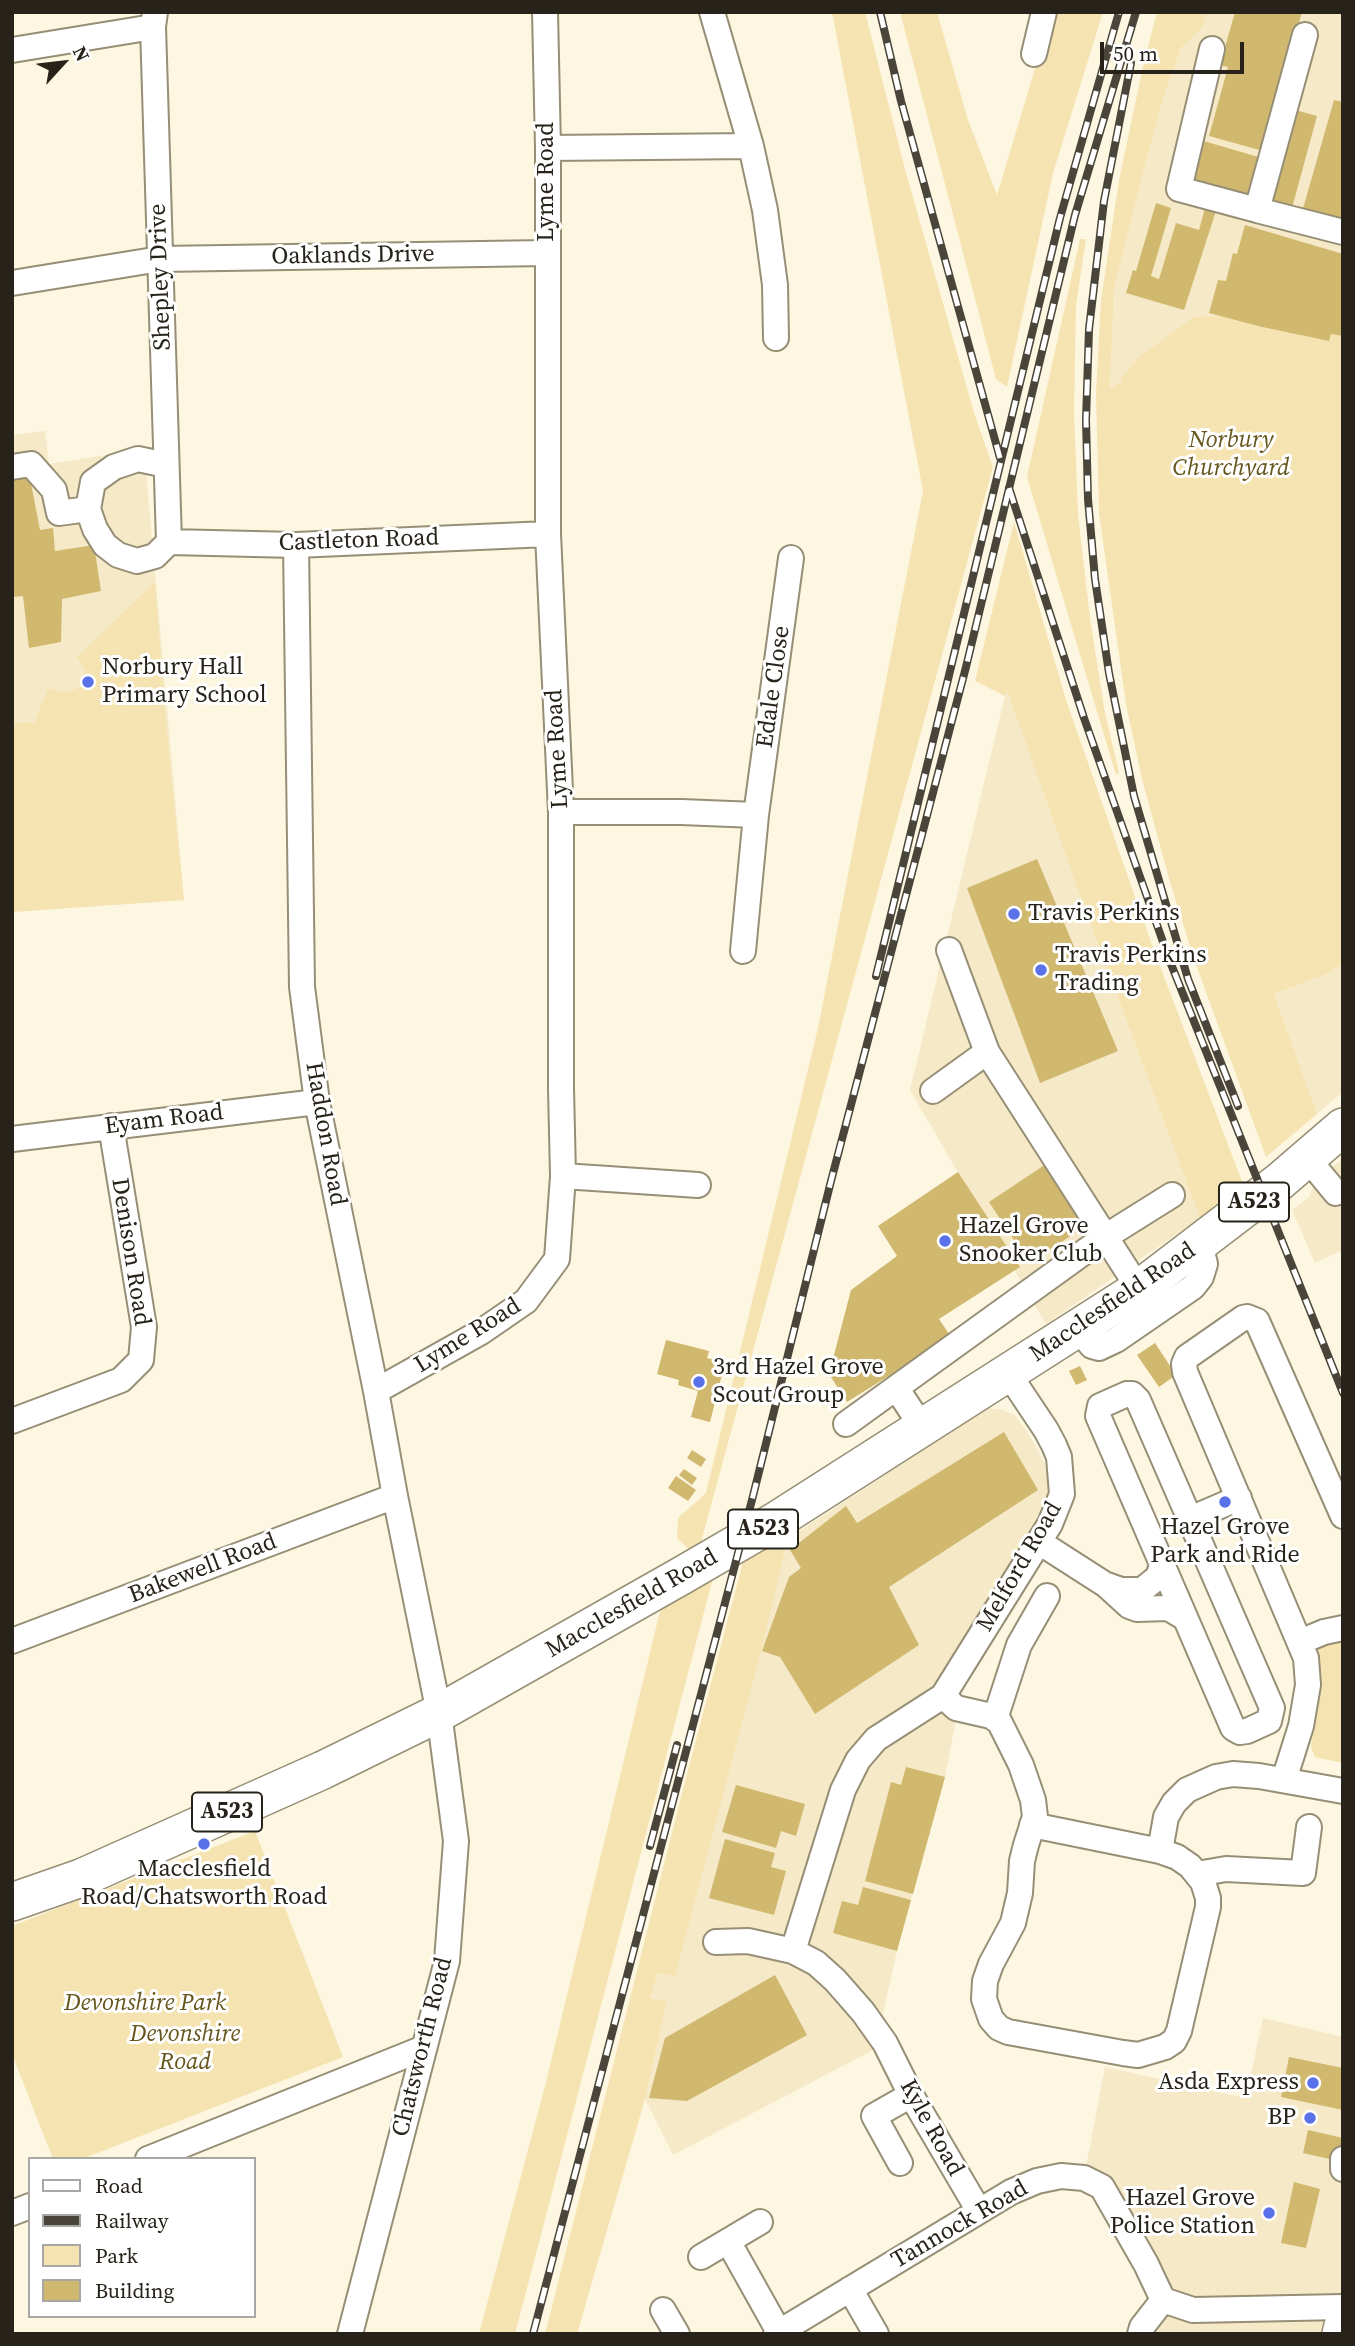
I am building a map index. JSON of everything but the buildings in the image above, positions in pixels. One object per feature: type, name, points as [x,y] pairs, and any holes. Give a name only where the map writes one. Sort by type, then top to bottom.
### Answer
[{"type":"highway","name":"Macclesfield Road","points":[[12,1902],[94,1872],[323,1770],[439,1713],[763,1528],[1139,1289],[1308,1159],[1343,1127]]},
{"type":"highway","points":[[1341,2334],[1343,2326]]},
{"type":"street","name":"Lyme Road","points":[[376,1391],[481,1332],[526,1301],[556,1259],[563,1176],[561,812],[548,534],[548,148],[545,12]]},
{"type":"street","points":[[712,12],[751,146],[765,210],[774,272],[776,338]]},
{"type":"street","points":[[1034,54],[1044,12]]},
{"type":"street","points":[[12,50],[154,20]]},
{"type":"street","name":"Shepley Drive","points":[[154,20],[169,542]]},
{"type":"street","points":[[1256,210],[1305,35]]},
{"type":"street","points":[[1212,50],[1179,189],[1343,232]]},
{"type":"street","points":[[548,148],[751,146]]},
{"type":"street","name":"Oaklands Drive","points":[[12,283],[160,259],[546,253]]},
{"type":"street","points":[[166,465],[138,459],[114,467],[93,482],[88,509],[95,529],[105,545],[118,555],[137,561],[155,556],[169,542]]},
{"type":"street","points":[[12,467],[31,464],[54,491],[59,513],[88,509]]},
{"type":"street","name":"Castleton Road","points":[[169,542],[296,545],[548,534]]},
{"type":"street","name":"Haddon Road","points":[[296,545],[302,987],[317,1102],[439,1713]]},
{"type":"street","name":"Edale Close","points":[[743,951],[756,815],[791,558]]},
{"type":"street","points":[[561,812],[756,815]]},
{"type":"street","points":[[949,950],[987,1052],[1139,1289]]},
{"type":"street","points":[[933,1091],[987,1052]]},
{"type":"street","name":"Eyam Road","points":[[12,1139],[317,1102]]},
{"type":"street","name":"Denison Road","points":[[12,1421],[121,1380],[141,1360],[144,1327],[111,1126]]},
{"type":"street","points":[[1308,1159],[1336,1193]]},
{"type":"street","points":[[563,1176],[698,1185]]},
{"type":"street","points":[[846,1424],[1105,1237],[1172,1195]]},
{"type":"street","points":[[1078,1329],[1092,1346],[1099,1348],[1116,1340],[1193,1287],[1201,1277],[1205,1265],[1200,1244]]},
{"type":"street","points":[[1283,1780],[1296,1746],[1309,1672],[1300,1642],[1184,1364],[1187,1357],[1247,1317],[1259,1325],[1343,1516]]},
{"type":"street","name":"Melford Road","points":[[793,1951],[843,1790],[858,1760],[876,1740],[934,1707],[1051,1524],[1062,1494],[1059,1457],[1046,1430],[1008,1373]]},
{"type":"street","points":[[897,1389],[922,1427]]},
{"type":"street","points":[[1127,1394],[1136,1397],[1272,1707],[1269,1721],[1243,1732],[1233,1728],[1162,1565],[1098,1416],[1100,1406],[1127,1394]]},
{"type":"street","name":"Bakewell Road","points":[[12,1641],[395,1496]]},
{"type":"street","points":[[1190,1519],[1239,1498]]},
{"type":"street","points":[[1039,1542],[1106,1585],[1129,1606],[1137,1609],[1168,1608],[1185,1618]]},
{"type":"street","points":[[1106,1585],[1121,1590],[1142,1590],[1158,1577],[1162,1565]]},
{"type":"street","points":[[995,1718],[1019,1645],[1047,1596]]},
{"type":"street","points":[[1300,1642],[1343,1628]]},
{"type":"street","points":[[934,1707],[956,1708],[995,1718],[1006,1733],[1030,1783],[1035,1816],[1032,1825],[1022,1861],[1020,1893],[1013,1923],[991,1964],[984,1990],[984,1999],[991,2019],[999,2028],[1008,2032],[1138,2055],[1153,2052],[1174,2041],[1179,2031],[1208,1907],[1206,1889],[1197,1874],[1177,1857],[1160,1851],[1032,1825]]},
{"type":"street","name":"Chatsworth Road","points":[[351,2334],[447,1961],[456,1841],[439,1713]]},
{"type":"street","points":[[1160,1851],[1166,1817],[1174,1803],[1199,1783],[1233,1774],[1343,1790]]},
{"type":"street","points":[[1197,1874],[1226,1868],[1303,1873],[1309,1827]]},
{"type":"street","points":[[716,1942],[748,1941],[793,1951]]},
{"type":"street","name":"Kyle Road","points":[[793,1951],[816,1963],[863,2012],[885,2043],[911,2095],[979,2211]]},
{"type":"street","points":[[153,2157],[424,2048]]},
{"type":"street","points":[[900,2163],[874,2116],[911,2095]]},
{"type":"street","points":[[1343,2159],[1343,2169]]},
{"type":"street","name":"Tannock Road","points":[[777,2333],[1011,2192],[1037,2181],[1061,2176],[1084,2178],[1102,2187],[1146,2264],[1163,2300]]},
{"type":"street","points":[[701,2257],[760,2222]]},
{"type":"street","points":[[728,2241],[777,2333]]},
{"type":"street","points":[[850,2289],[876,2334]]},
{"type":"street","points":[[1140,2334],[1142,2327],[1163,2300],[1193,2310],[1208,2322],[1343,2307]]},
{"type":"street","points":[[663,2310],[677,2334]]},
{"type":"shaded area","points":[[1207,12],[1343,12],[1343,336],[1329,341],[1224,316],[1110,389],[1114,288],[1143,173],[1163,99],[1181,48],[1202,28]]},
{"type":"shaded area","name":"Norbury Hall Primary School","points":[[45,431],[49,464],[144,449],[184,900],[12,912],[12,435]]},
{"type":"shaded area","points":[[1007,688],[1082,901],[1200,1218],[1046,1324],[910,1090]]},
{"type":"shaded area","points":[[1343,963],[1343,1092],[1317,1114],[1274,994],[1327,974]]},
{"type":"shaded area","points":[[1343,1158],[1343,1250],[1315,1263],[1292,1210],[1309,1197],[1315,1182]]},
{"type":"shaded area","points":[[988,1408],[1015,1415],[1044,1462],[1050,1491],[1050,1524],[944,1696],[956,1719],[945,1777],[897,1951],[875,2049],[673,2155],[645,2099],[667,2001],[650,1998],[658,1973],[675,1975],[785,1550],[781,1543]]},
{"type":"shaded area","points":[[1263,2018],[1343,2037],[1341,2334],[1142,2334],[1163,2299],[1084,2178],[1105,2067],[1246,2098]]},
{"type":"green space","points":[[832,12],[865,12],[905,169],[974,413],[993,467],[697,1557],[677,1538],[678,1518],[706,1493],[818,1028],[923,491]]},
{"type":"green space","points":[[900,12],[937,12],[968,120],[997,195],[1052,12],[1103,12],[1053,173],[1007,387],[996,379]]},
{"type":"green space","name":"Norbury Churchyard","points":[[1157,12],[1207,12],[1202,28],[1181,48],[1163,99],[1143,173],[1114,288],[1110,388],[1121,382],[1122,377],[1142,354],[1195,317],[1224,316],[1329,341],[1331,334],[1343,336],[1343,963],[1327,974],[1274,994],[1317,1114],[1266,1157],[1194,959],[1142,779],[1126,704],[1099,513],[1096,392],[1101,300],[1119,180]]},
{"type":"green space","points":[[1080,239],[1086,239],[1076,306],[1074,412],[1078,514],[1105,713],[1119,772],[1116,775],[1027,477]]},
{"type":"green space","points":[[1014,522],[1067,703],[1152,945],[1243,1184],[1200,1218],[1007,690],[1005,696],[975,681]]},
{"type":"green space","points":[[155,582],[184,900],[12,912],[12,723],[35,722],[48,688],[66,693],[81,687],[85,671],[77,657]]},
{"type":"green space","points":[[757,1509],[785,1550],[760,1655],[675,1976],[658,1973],[650,1998],[667,2001],[645,2099],[577,2334],[545,2334],[681,1797]]},
{"type":"green space","points":[[715,1570],[515,2334],[479,2334],[545,2086],[662,1603]]},
{"type":"green space","points":[[1343,1637],[1343,1763],[1315,1757],[1311,1747],[1322,1681],[1318,1680],[1316,1648]]},
{"type":"green space","name":"Devonshire Park","points":[[255,1831],[343,2057],[87,2157],[52,2157],[12,2054],[12,1926]]},
{"type":"railway","points":[[880,12],[901,101],[1000,458]]},
{"type":"railway","points":[[876,976],[1060,218],[1119,12]]},
{"type":"railway","points":[[533,2334],[752,1500],[831,1181],[966,667],[1075,215],[1136,12]]},
{"type":"railway","points":[[1131,63],[1104,201],[1089,329],[1086,420],[1088,499],[1095,579],[1109,673],[1134,796],[1188,979],[1238,1106]]},
{"type":"railway","points":[[1009,488],[1084,718],[1169,959],[1343,1393]]},
{"type":"railway","points":[[650,1846],[677,1745]]},
{"type":"place","name":"Norbury Hall Primary School","points":[[88,682]]},
{"type":"place","name":"Travis Perkins","points":[[1014,914]]},
{"type":"place","name":"Travis Perkins Trading","points":[[1041,970]]},
{"type":"place","name":"Hazel Grove Snooker Club","points":[[945,1241]]},
{"type":"place","name":"3rd Hazel Grove Scout Group","points":[[699,1382]]},
{"type":"place","name":"Hazel Grove Park and Ride","points":[[1225,1502]]},
{"type":"place","name":"Macclesfield Road/Chatsworth Road","points":[[204,1844]]},
{"type":"place","name":"Asda Express","points":[[1313,2083]]},
{"type":"place","name":"BP","points":[[1310,2118]]},
{"type":"place","name":"Hazel Grove Police Station","points":[[1269,2213]]},
{"type":"park label","name":"Devonshire Road","points":[[185,2049]]}]
